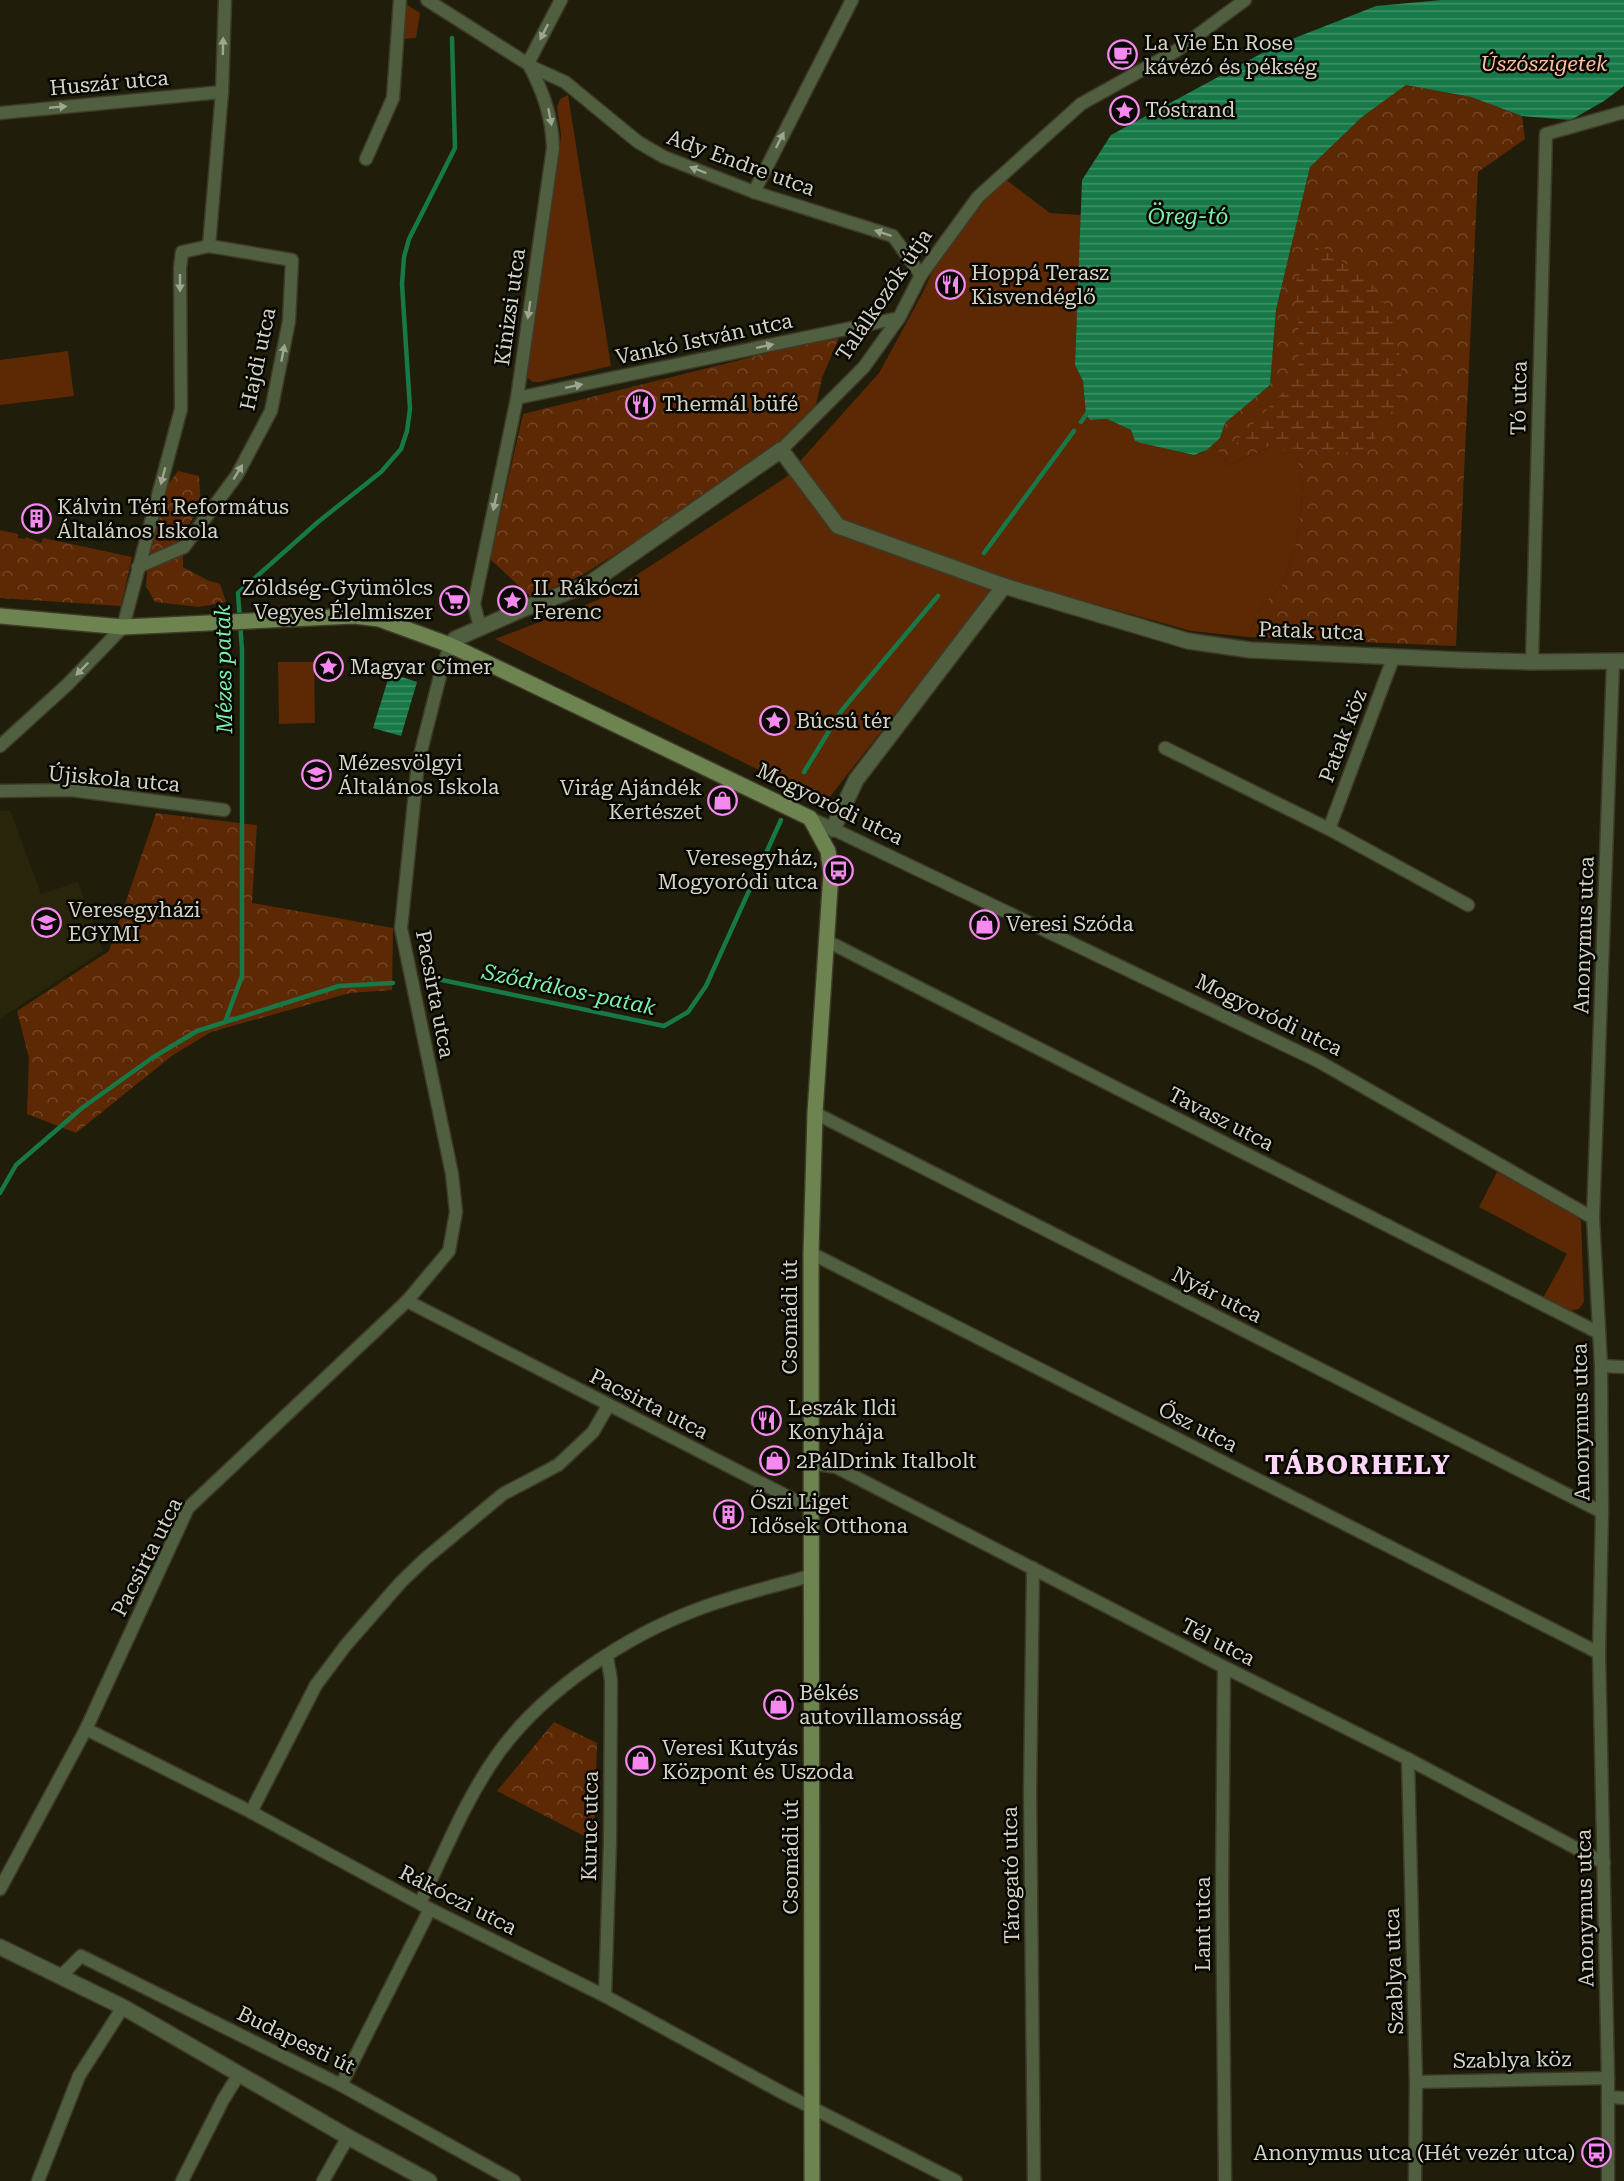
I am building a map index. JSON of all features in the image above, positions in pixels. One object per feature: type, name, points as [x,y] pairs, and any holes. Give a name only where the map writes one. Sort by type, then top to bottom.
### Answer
[{"type":"main road","name":"Mogyoródi utca","points":[[0,616],[123,627],[354,616],[378,619],[452,642],[810,818]]},
{"type":"main road","name":"Csomádi út","points":[[810,818],[828,851],[831,873],[815,1113],[811,1253],[812,2181]]},
{"type":"street","points":[[209,246],[222,92],[225,0]]},
{"type":"street","points":[[366,159],[393,98],[400,0]]},
{"type":"street","name":"Ady Endre utca","points":[[427,0],[536,69],[565,82],[638,142],[664,157],[754,192],[893,236],[921,275]]},
{"type":"street","points":[[528,63],[561,0]]},
{"type":"street","points":[[754,192],[852,0]]},
{"type":"street","name":"Találkozók útja","points":[[452,642],[480,627],[589,584],[781,450],[864,367],[898,318],[921,275],[978,197],[1082,104],[1176,51],[1245,0]]},
{"type":"street","name":"Kinizsi utca","points":[[480,627],[474,604],[517,398],[553,148],[550,117],[543,92],[528,63]]},
{"type":"street","name":"Huszár utca","points":[[0,113],[222,92]]},
{"type":"street","name":"Tó utca","points":[[1532,662],[1546,134],[1624,112]]},
{"type":"street","name":"Hajdi utca","points":[[123,627],[138,567],[181,409],[180,268],[182,252],[209,246],[292,261],[289,321],[271,411],[237,475],[184,547],[138,567]]},
{"type":"street","name":"Vankó István utca","points":[[517,398],[898,318]]},
{"type":"street","name":"Patak utca","points":[[781,450],[838,526],[1004,586],[1188,641],[1250,650],[1532,662],[1619,662]]},
{"type":"street","points":[[828,851],[833,829],[856,780],[1004,586]]},
{"type":"street","points":[[0,746],[68,684],[123,627]]},
{"type":"street","name":"Pacsirta utca","points":[[0,1889],[86,1729],[188,1508],[406,1301],[449,1251],[456,1212],[452,1174],[401,928],[418,763],[452,642]]},
{"type":"street","name":"Patak köz","points":[[1329,829],[1394,656]]},
{"type":"street","name":"Anonymus utca","points":[[1608,2181],[1599,1653],[1602,1512],[1601,1366],[1593,1218],[1619,662]]},
{"type":"street","points":[[1165,748],[1329,829],[1468,905]]},
{"type":"street","name":"Újiskola utca","points":[[0,791],[71,790],[224,810]]},
{"type":"street","name":"Mogyoródi utca","points":[[810,818],[1318,1061],[1593,1218]]},
{"type":"street","name":"Tavasz utca","points":[[825,940],[1599,1333]]},
{"type":"street","name":"Nyár utca","points":[[815,1113],[1602,1512]]},
{"type":"street","name":"Ősz utca","points":[[811,1253],[1599,1653]]},
{"type":"street","name":"Pacsirta utca","points":[[406,1301],[810,1508]]},
{"type":"street","points":[[1601,1366],[1624,1367]]},
{"type":"street","points":[[251,1812],[316,1685],[346,1645],[400,1582],[425,1558],[503,1494],[558,1466],[593,1432],[608,1406]]},
{"type":"street","name":"Tél utca","points":[[811,1463],[836,1467],[1408,1759],[1604,1863]]},
{"type":"street","name":"Tárogató utca","points":[[1033,1568],[1030,1793],[1034,2181]]},
{"type":"street","points":[[341,2085],[425,1906],[470,1801],[497,1754],[528,1718],[567,1684],[654,1627],[702,1607],[810,1576]]},
{"type":"street","name":"Kuruc utca","points":[[605,1996],[610,1842],[610,1680],[606,1657]]},
{"type":"street","name":"Lant utca","points":[[1224,1667],[1222,1902],[1225,2181]]},
{"type":"street","name":"Rákóczi utca","points":[[86,1729],[251,1812],[425,1906],[605,1996],[811,2107],[956,2181]]},
{"type":"street","name":"Szablya utca","points":[[1408,1759],[1416,2082],[1415,2181]]},
{"type":"street","points":[[0,1948],[123,2007],[429,2181]]},
{"type":"street","name":"Budapesti út","points":[[62,1976],[81,1956],[341,2085],[514,2181]]},
{"type":"street","points":[[38,2181],[79,2076],[123,2007]]},
{"type":"street","points":[[182,2181],[238,2074]]},
{"type":"street","name":"Szablya köz","points":[[1416,2082],[1608,2078]]},
{"type":"street","points":[[1608,2097],[1624,2098]]},
{"type":"street","points":[[323,2181],[348,2137]]},
{"type":"shaded area","name":"Veresegyházi EGYMI","points":[[10,810],[41,894],[78,882],[103,951],[0,1019],[0,811]]},
{"type":"green space","points":[[403,0],[420,13],[416,38],[402,39]]},
{"type":"green space","points":[[1406,85],[1471,97],[1522,116],[1525,139],[1478,172],[1456,646],[1249,637],[1260,608],[1284,583],[1297,540],[1303,488],[1297,457],[1275,445],[1229,465],[1213,444],[1220,438],[1225,423],[1270,385],[1276,310],[1310,167],[1362,117]]},
{"type":"green space","points":[[568,95],[611,366],[533,382],[526,377],[526,372],[559,156],[561,134],[557,107],[560,99]]},
{"type":"green space","points":[[1005,179],[1050,213],[1081,215],[1075,365],[1083,381],[1086,415],[1090,420],[1107,419],[1131,430],[1135,441],[1189,454],[1202,452],[1213,444],[1229,465],[1275,445],[1297,456],[1303,488],[1297,540],[1284,583],[1260,608],[1249,637],[1191,631],[1002,578],[825,803],[495,639],[598,600],[785,478],[879,373],[922,294],[939,257],[956,232]]},
{"type":"green space","points":[[1318,244],[1370,281],[1391,315],[1402,367],[1399,400],[1365,454],[1234,444],[1298,377],[1296,281]]},
{"type":"green space","points":[[840,335],[822,378],[816,405],[781,450],[584,574],[531,597],[490,559],[523,414]]},
{"type":"green space","points":[[68,351],[74,396],[0,405],[0,360]]},
{"type":"green space","points":[[178,471],[199,476],[201,505],[183,534],[183,567],[220,584],[226,602],[199,607],[155,602],[146,586],[149,541],[161,494]]},
{"type":"green space","points":[[0,530],[18,534],[18,538],[25,539],[26,537],[41,543],[43,538],[132,557],[121,606],[0,598]]},
{"type":"green space","points":[[278,662],[314,662],[315,723],[279,724]]},
{"type":"green space","points":[[156,813],[257,825],[252,903],[393,928],[392,990],[350,993],[211,1032],[173,1055],[76,1133],[27,1114],[29,1058],[17,1011],[109,951]]},
{"type":"green space","points":[[1497,1172],[1573,1214],[1581,1221],[1584,1302],[1579,1309],[1570,1311],[1543,1298],[1567,1254],[1479,1207]]},
{"type":"green space","points":[[554,1722],[597,1743],[594,1841],[497,1791]]},
{"type":"water","name":"Öreg-tó","points":[[1442,0],[1624,0],[1624,86],[1604,101],[1571,120],[1522,116],[1471,97],[1406,85],[1362,117],[1310,167],[1276,310],[1270,385],[1225,423],[1220,438],[1207,450],[1194,455],[1135,441],[1131,430],[1107,419],[1090,420],[1086,415],[1083,381],[1075,365],[1082,180],[1111,135],[1277,45],[1376,6]]},
{"type":"water","points":[[390,673],[417,682],[401,736],[373,728]]},
{"type":"waterway","name":"Mézes patak","points":[[225,1022],[242,976],[242,650],[238,593],[318,522],[381,472],[401,449],[407,431],[410,409],[402,284],[404,257],[409,239],[455,148],[452,38]]},
{"type":"waterway","name":"Sződrákos-patak","points":[[1081,422],[1088,412]]},
{"type":"waterway","name":"Sződrákos-patak","points":[[984,553],[1074,431]]},
{"type":"waterway","name":"Sződrákos-patak","points":[[804,772],[842,710],[938,596]]},
{"type":"waterway","name":"Sződrákos-patak","points":[[442,980],[664,1026],[688,1012],[706,986],[781,820]]},
{"type":"waterway","name":"Sződrákos-patak","points":[[0,1193],[16,1165],[82,1108],[152,1058],[197,1031],[339,986],[393,983]]},
{"type":"place","name":"La Vie En Rose kávézó és pékség","points":[[1123,55]]},
{"type":"place","name":"Tóstrand","points":[[1124,110]]},
{"type":"place","name":"Hoppá Terasz Kisvendéglő","points":[[950,285]]},
{"type":"place","name":"Thermál büfé","points":[[641,404]]},
{"type":"place","name":"Kálvin Téri Református Általános Iskola","points":[[36,519]]},
{"type":"place","name":"Zöldség-Gyümölcs Vegyes Élelmiszer","points":[[454,600]]},
{"type":"place","name":"II. Rákóczi Ferenc","points":[[512,600]]},
{"type":"place","name":"Magyar Címer","points":[[329,667]]},
{"type":"place","name":"Búcsú tér","points":[[775,721]]},
{"type":"place","name":"Mézesvölgyi Általános Iskola","points":[[317,775]]},
{"type":"place","name":"Virág Ajándék Kertészet","points":[[723,800]]},
{"type":"place","name":"Veresegyház, Mogyoródi utca","points":[[839,870]]},
{"type":"place","name":"Veresegyházi EGYMI","points":[[47,922]]},
{"type":"place","name":"Veresi Szóda","points":[[985,924]]},
{"type":"place","name":"Leszák Ildi Konyhája","points":[[767,1420]]},
{"type":"place","name":"2PálDrink Italbolt","points":[[775,1461]]},
{"type":"place","name":"Őszi Liget Idősek Otthona","points":[[729,1514]]},
{"type":"place","name":"Békés autovillamosság","points":[[778,1705]]},
{"type":"place","name":"Veresi Kutyás Központ és Uszoda","points":[[641,1760]]},
{"type":"place","name":"Anonymus utca (Hét vezér utca)","points":[[1596,2153]]},
{"type":"district","name":"TÁBORHELY","points":[[1358,1465]]},
{"type":"park label","name":"Úszószigetek","points":[[1544,64]]}]
